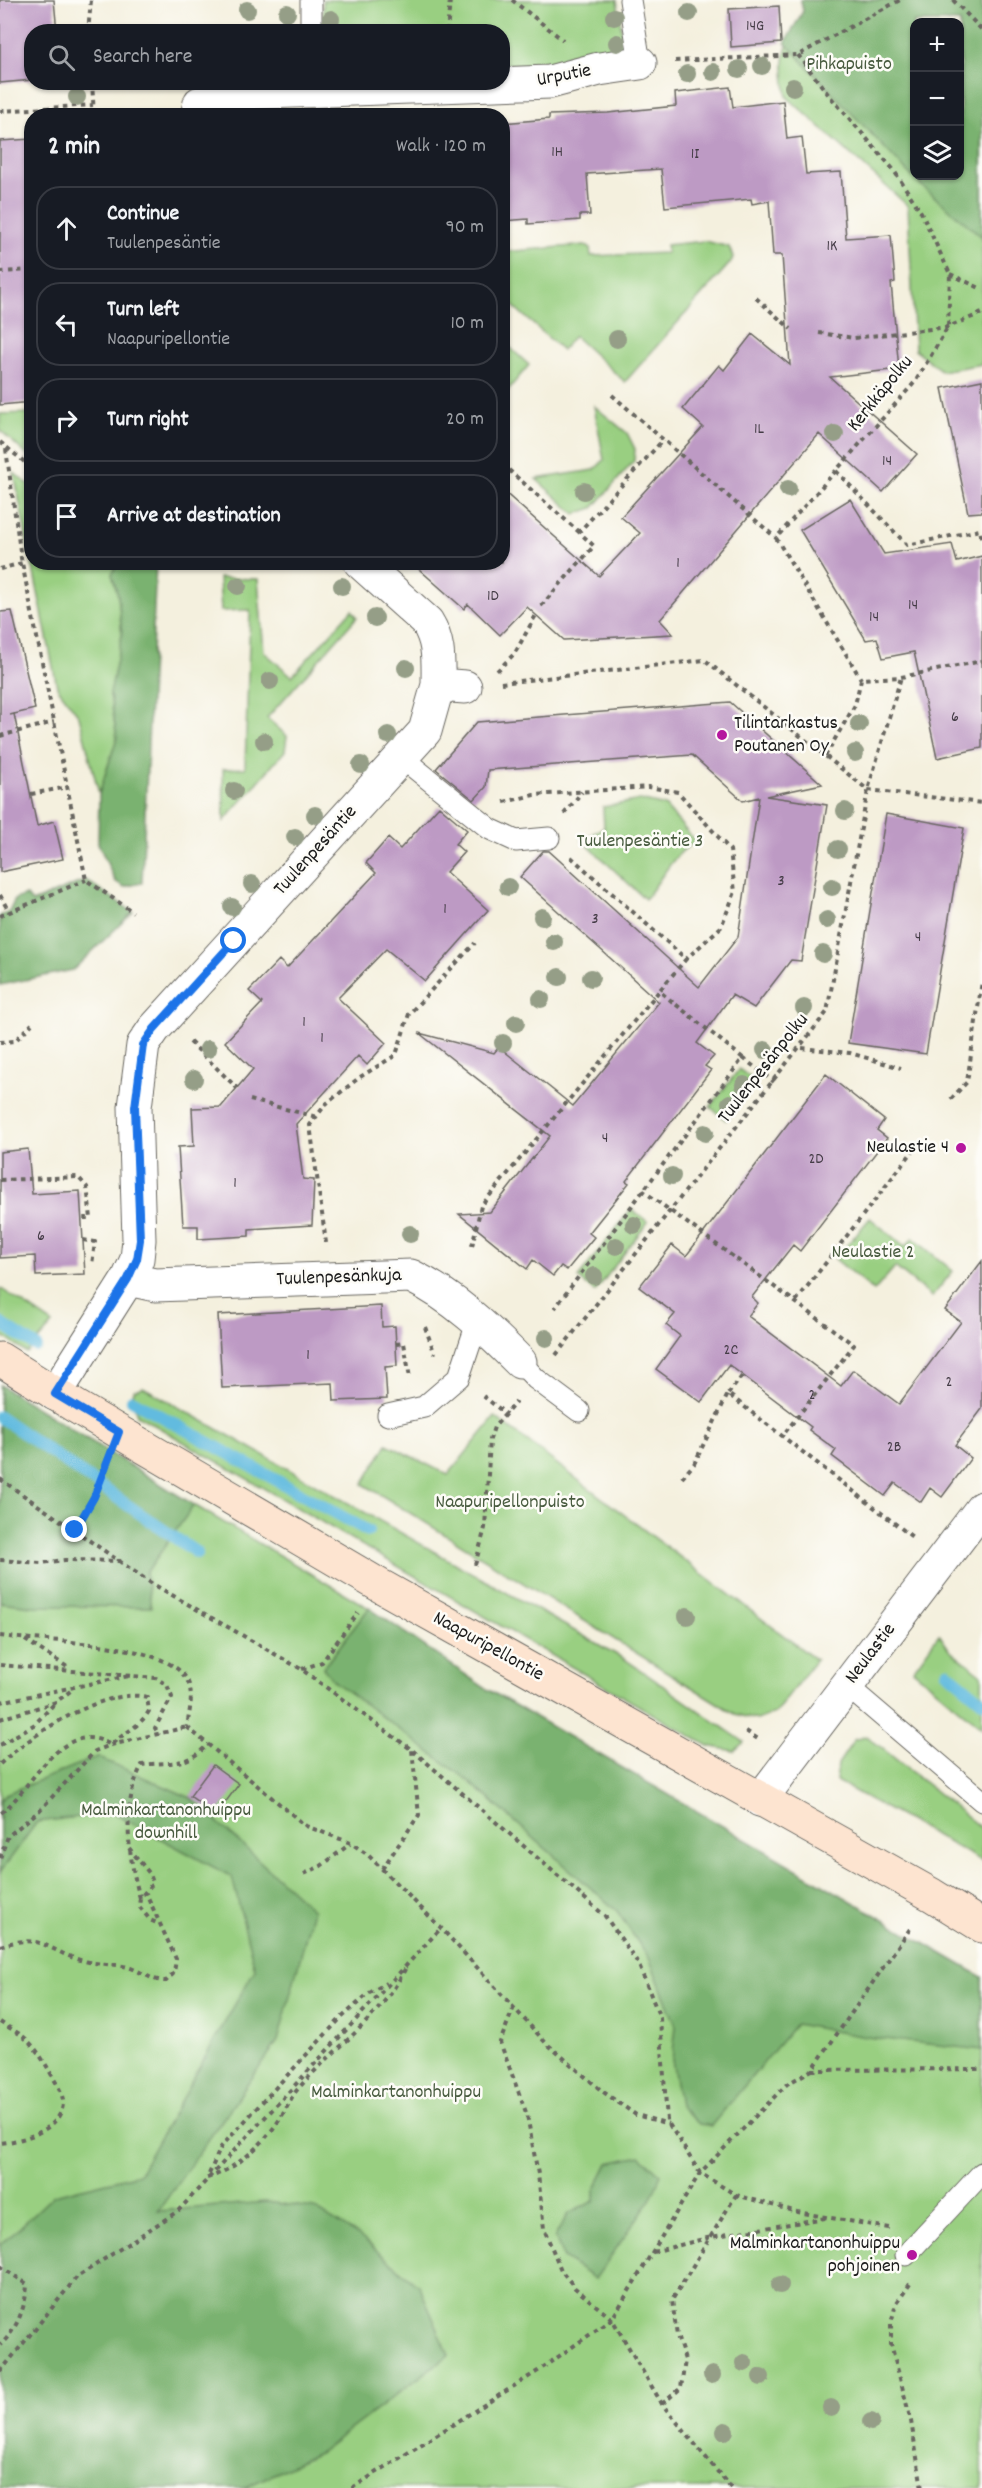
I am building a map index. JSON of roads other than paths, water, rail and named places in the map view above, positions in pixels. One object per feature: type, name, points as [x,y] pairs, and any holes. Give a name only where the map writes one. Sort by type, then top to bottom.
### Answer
[{"type":"street","name":"Urputie","points":[[510,83],[550,82],[599,69],[640,63]]},
{"type":"street","name":"Urputie","points":[[199,108],[200,103],[240,93],[276,90]]},
{"type":"street","name":"Tuulenpesäntie","points":[[55,1394],[128,1279],[137,1259],[140,1240],[135,1107],[143,1045],[154,1029],[425,731],[451,686],[435,635],[427,622],[369,570]]},
{"type":"street","name":"Tuulenpesänkuja","points":[[128,1279],[155,1285],[411,1276],[430,1286],[478,1320],[520,1362]]},
{"type":"street","name":"Naapuripellontie","points":[[0,1359],[55,1394],[379,1585],[932,1895],[982,1926]]},
{"type":"street","name":"Neulastie","points":[[760,1800],[982,1509]]},
{"type":"lane","points":[[311,0],[311,24]]},
{"type":"lane","points":[[630,0],[640,63]]},
{"type":"lane","points":[[401,758],[490,829],[516,841],[549,838]]},
{"type":"lane","points":[[388,1415],[424,1407],[459,1377],[478,1320]]},
{"type":"lane","points":[[520,1362],[536,1378],[579,1411]]},
{"type":"lane","points":[[847,1686],[982,1801]]},
{"type":"lane","points":[[906,2255],[982,2173]]},
{"type":"waterway","points":[[0,1323],[36,1346]]},
{"type":"waterway","points":[[132,1400],[368,1531]]},
{"type":"waterway","points":[[0,1417],[197,1553]]},
{"type":"waterway","points":[[947,1672],[982,1701]]},
{"type":"place","name":"Tilintarkastus Poutanen Oy","points":[[722,735]]},
{"type":"place","name":"Neulastie 4","points":[[961,1148]]},
{"type":"place","name":"Malminkartanonhuippu pohjoinen","points":[[912,2255]]},
{"type":"park label","name":"Pihkapuisto","points":[[849,65]]},
{"type":"park label","name":"Tuulenpesäntie 3","points":[[640,842]]},
{"type":"park label","name":"Neulastie 2","points":[[873,1253]]},
{"type":"park label","name":"Naapuripellonpuisto","points":[[510,1503]]},
{"type":"park label","name":"Malminkartanonhuippu downhill","points":[[166,1822]]},
{"type":"park label","name":"Malminkartanonhuippu","points":[[396,2093]]}]
